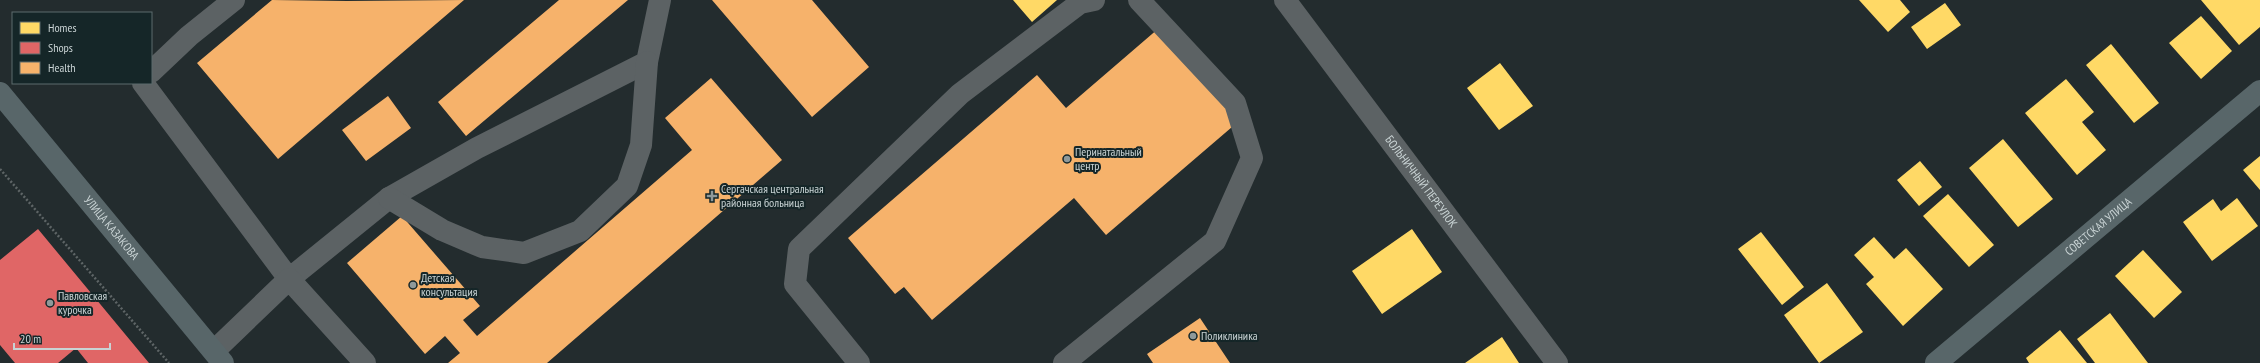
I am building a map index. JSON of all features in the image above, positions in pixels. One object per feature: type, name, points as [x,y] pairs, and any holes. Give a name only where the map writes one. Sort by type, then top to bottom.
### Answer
[{"type":"main road","name":"СОВЕТСКАЯ УЛИЦА","points":[[1936,363],[2260,91]]},
{"type":"main road","name":"УЛИЦА КАЗАКОВА","points":[[0,93],[219,357]]},
{"type":"street","points":[[152,71],[189,36],[234,0]]},
{"type":"street","points":[[389,198],[442,230],[482,247],[524,253],[580,231],[627,186],[641,145],[647,62],[660,0]]},
{"type":"street","points":[[859,363],[795,284],[798,249],[960,94],[1080,3],[1094,0]]},
{"type":"street","points":[[1064,363],[1088,355],[1216,241],[1252,158],[1235,103],[1139,0]]},
{"type":"street","name":"БОЛЬНИЧНЫЙ ПЕРЕУЛОК","points":[[1285,0],[1557,363]]},
{"type":"street","points":[[219,357],[289,279],[389,198],[477,148],[647,62]]},
{"type":"street","points":[[144,84],[289,279],[365,363]]},
{"type":"path","points":[[0,169],[169,363]]},
{"type":"building: Homes","points":[[1013,0],[1057,0],[1032,22]]},
{"type":"building: Homes","points":[[1859,0],[1900,0],[1910,12],[1888,32]]},
{"type":"building: Homes","points":[[2201,0],[2260,0],[2260,27],[2239,45]]},
{"type":"building: Homes","points":[[1945,3],[1961,25],[1927,49],[1911,27]]},
{"type":"building: Homes","points":[[2201,16],[2232,51],[2201,79],[2169,43]]},
{"type":"building: Homes","points":[[2111,44],[2159,103],[2134,123],[2086,65]]},
{"type":"building: Homes","points":[[1500,63],[1533,106],[1499,130],[1467,88]]},
{"type":"building: Homes","points":[[2066,79],[2094,112],[2082,122],[2106,150],[2077,175],[2025,113]]},
{"type":"building: Homes","points":[[2003,139],[2053,199],[2018,227],[1969,168]]},
{"type":"building: Homes","points":[[2260,156],[2260,190],[2243,170]]},
{"type":"building: Homes","points":[[1920,161],[1942,187],[1919,206],[1897,180]]},
{"type":"building: Homes","points":[[1948,194],[1994,245],[1969,267],[1923,216]]},
{"type":"building: Homes","points":[[2237,198],[2258,226],[2212,261],[2183,222],[2213,199],[2221,211]]},
{"type":"building: Homes","points":[[1412,229],[1442,272],[1382,314],[1352,271]]},
{"type":"building: Homes","points":[[1761,232],[1804,287],[1782,305],[1738,249]]},
{"type":"building: Homes","points":[[1874,237],[1894,259],[1906,248],[1943,289],[1903,326],[1866,284],[1874,277],[1854,255]]},
{"type":"building: Homes","points":[[2143,250],[2182,292],[2154,318],[2115,276]]},
{"type":"building: Homes","points":[[1827,283],[1863,332],[1819,363],[1784,315]]},
{"type":"building: Homes","points":[[2110,313],[2148,363],[2095,363],[2077,339]]},
{"type":"building: Homes","points":[[2060,330],[2087,363],[2029,363],[2026,358]]},
{"type":"building: Homes","points":[[1502,337],[1519,363],[1465,363]]},
{"type":"building: Shops","name":"Павловская курочка","points":[[38,229],[149,363],[88,363],[76,348],[58,363],[15,363],[0,345],[0,260]]},
{"type":"building: Health","points":[[272,0],[464,0],[278,159],[197,63]]},
{"type":"building: Health","points":[[559,0],[628,0],[466,136],[438,102]]},
{"type":"building: Health","points":[[712,0],[812,0],[869,67],[812,117]]},
{"type":"building: Health","name":"Перинатальный центр","points":[[1159,28],[1239,121],[1106,235],[1074,198],[932,320],[904,287],[895,294],[848,238],[1037,75],[1066,108]]},
{"type":"building: Health","points":[[711,78],[782,160],[547,363],[448,363],[460,353],[445,336],[425,354],[347,263],[402,216],[480,306],[463,320],[477,336],[692,150],[665,118]]},
{"type":"building: Health","points":[[388,96],[411,128],[366,161],[342,130]]},
{"type":"building: Health","name":"Поликлиника","points":[[1200,318],[1230,363],[1153,363],[1147,354]]},
{"type":"place","name":"Перинатальный центр","points":[[1067,159]]},
{"type":"place","name":"Сергачская центральная районная больница","points":[[712,196]]},
{"type":"place","name":"Детская консультация","points":[[413,285]]},
{"type":"place","name":"Павловская курочка","points":[[50,303]]},
{"type":"place","name":"Поликлиника","points":[[1193,336]]}]
